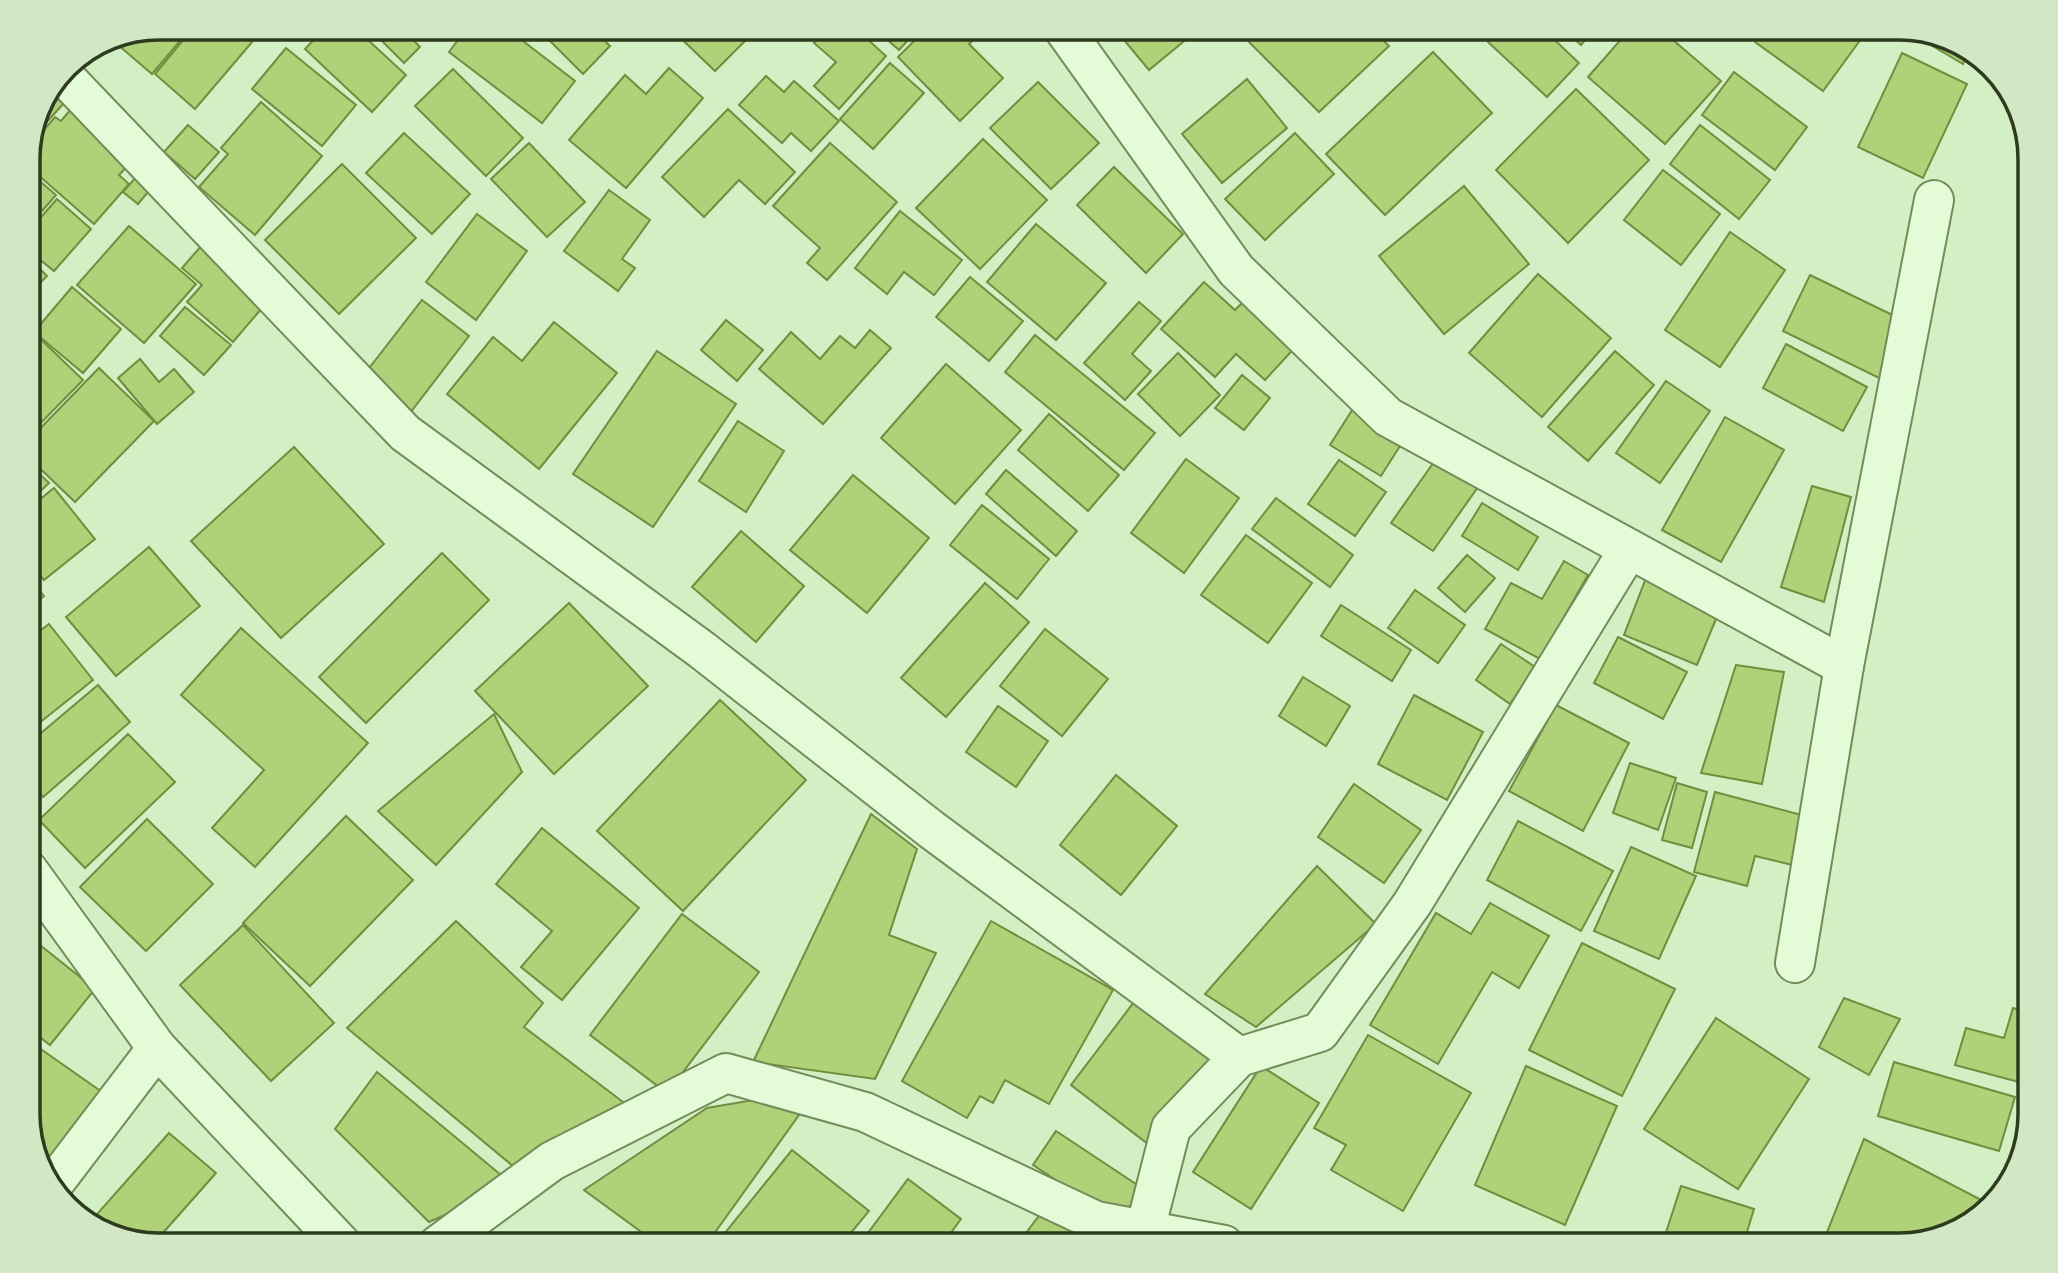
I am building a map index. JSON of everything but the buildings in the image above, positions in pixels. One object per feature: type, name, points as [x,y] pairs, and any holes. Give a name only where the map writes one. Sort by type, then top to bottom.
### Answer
[{"type":"street","points":[[1072,40],[1236,271],[1388,417],[1843,666]]},
{"type":"street","points":[[69,82],[405,433],[702,650],[932,830],[1239,1057]]},
{"type":"street","points":[[1795,963],[1843,666],[1934,200]]},
{"type":"street","points":[[1145,1230],[1171,1128],[1239,1057],[1320,1032],[1412,904],[1629,549]]},
{"type":"street","points":[[41,888],[156,1048],[331,1233]]},
{"type":"street","points":[[58,1176],[156,1048]]},
{"type":"street","points":[[454,1233],[552,1161],[726,1073],[865,1112],[1098,1233],[1145,1230],[1161,1233]]}]
